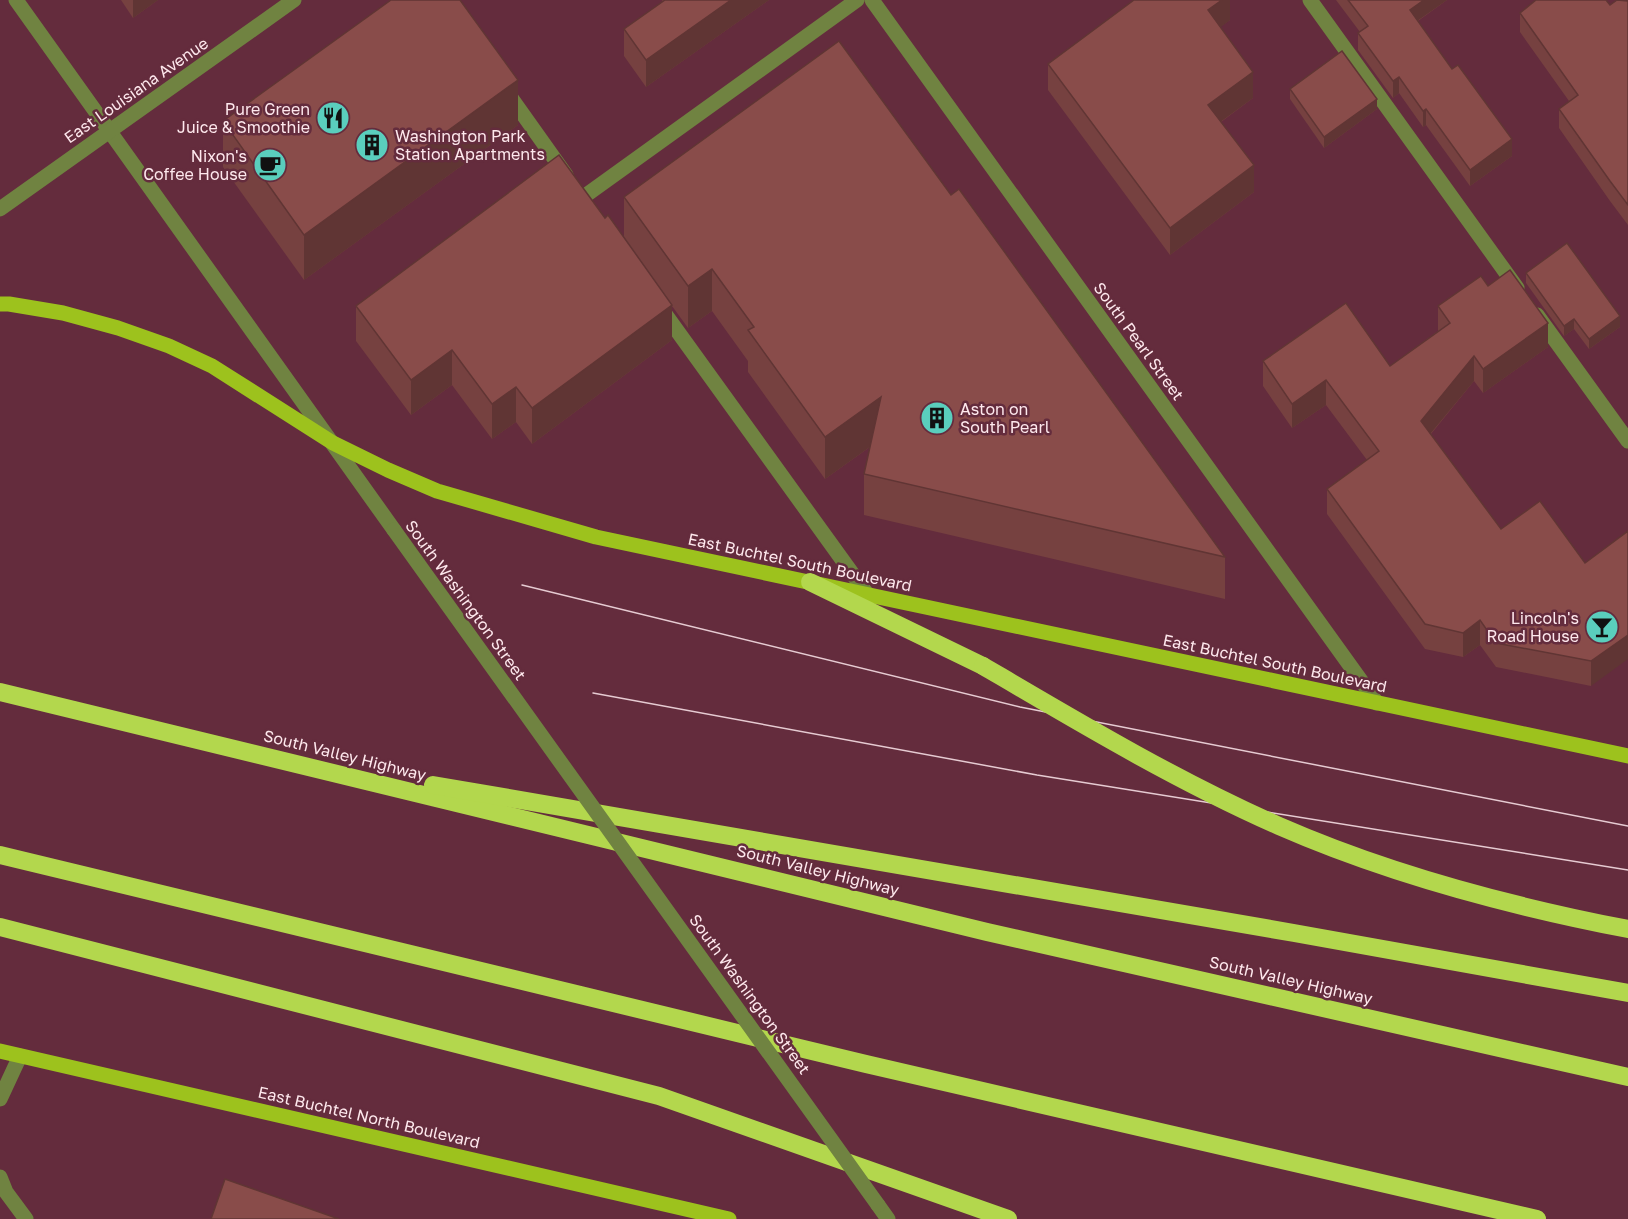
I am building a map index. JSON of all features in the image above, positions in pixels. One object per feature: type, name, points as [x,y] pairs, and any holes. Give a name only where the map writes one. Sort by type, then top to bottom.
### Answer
[{"type":"highway","points":[[810,582],[983,666],[1110,740],[1192,783],[1297,833],[1372,862],[1451,887],[1547,913],[1628,929]]},
{"type":"highway","name":"South Valley Highway","points":[[0,692],[987,932],[1628,1077]]},
{"type":"highway","points":[[280,759],[1294,933],[1628,993]]},
{"type":"highway","points":[[0,855],[866,1064],[1537,1219]]},
{"type":"highway","points":[[0,927],[659,1096],[1008,1219]]},
{"type":"main road","name":"East Buchtel South Boulevard","points":[[0,304],[9,303],[63,313],[118,328],[169,346],[212,366],[333,443],[437,491],[596,537],[1628,756]]},
{"type":"main road","name":"East Buchtel North Boulevard","points":[[0,1051],[729,1219]]},
{"type":"street","name":"South Washington Street","points":[[16,0],[888,1219]]},
{"type":"street","name":"East Louisiana Avenue","points":[[0,208],[294,0]]},
{"type":"street","points":[[497,79],[586,203],[856,0]]},
{"type":"street","name":"South Pearl Street","points":[[872,0],[1377,703]]},
{"type":"street","points":[[1310,0],[1628,441]]},
{"type":"street","points":[[652,296],[867,594]]},
{"type":"street","points":[[0,1099],[20,1056]]},
{"type":"street","points":[[0,1177],[6,1192],[26,1219]]},
{"type":"building","name":"Washington Park Station Apartments","points":[[391,0],[460,0],[518,80],[304,235],[223,121]]},
{"type":"building","points":[[665,0],[731,0],[646,60],[624,29]]},
{"type":"building","points":[[1134,0],[1222,0],[1208,10],[1253,72],[1208,105],[1254,165],[1170,228],[1048,64]]},
{"type":"building","points":[[1348,0],[1424,0],[1410,10],[1452,69],[1458,65],[1512,139],[1470,170],[1426,109],[1423,111],[1399,77],[1393,81],[1358,33],[1368,26]]},
{"type":"building","points":[[1536,0],[1606,0],[1610,5],[1617,0],[1628,1],[1628,205],[1559,109],[1578,95],[1520,13]]},
{"type":"building","points":[[839,41],[951,195],[959,189],[1225,557],[864,474],[881,397],[825,437],[748,330],[754,327],[712,269],[688,286],[624,197]]},
{"type":"building","points":[[1342,51],[1377,99],[1324,137],[1290,89]]},
{"type":"building","points":[[559,155],[605,218],[608,215],[672,305],[532,408],[516,387],[492,404],[452,350],[411,380],[356,306]]},
{"type":"building","points":[[1567,243],[1620,316],[1589,339],[1574,319],[1564,326],[1526,273]]},
{"type":"building","points":[[1510,270],[1548,323],[1483,369],[1474,356],[1421,421],[1501,529],[1540,501],[1585,563],[1628,531],[1628,635],[1591,661],[1496,643],[1480,620],[1463,633],[1425,624],[1327,489],[1379,451],[1326,380],[1292,404],[1263,361],[1346,303],[1390,366],[1450,323],[1438,306],[1481,276],[1488,286]]},
{"type":"building","points":[[225,1179],[339,1219],[211,1219]]},
{"type":"tram line","points":[[522,585],[1020,707],[1628,826]]},
{"type":"tram line","points":[[593,693],[1037,775],[1628,870]]},
{"type":"place","name":"Pure Green Juice & Smoothie","points":[[333,118]]},
{"type":"place","name":"Washington Park Station Apartments","points":[[372,145]]},
{"type":"place","name":"Nixon's Coffee House","points":[[270,165]]},
{"type":"place","name":"Aston on South Pearl","points":[[937,418]]},
{"type":"place","name":"Lincoln's Road House","points":[[1602,627]]}]
